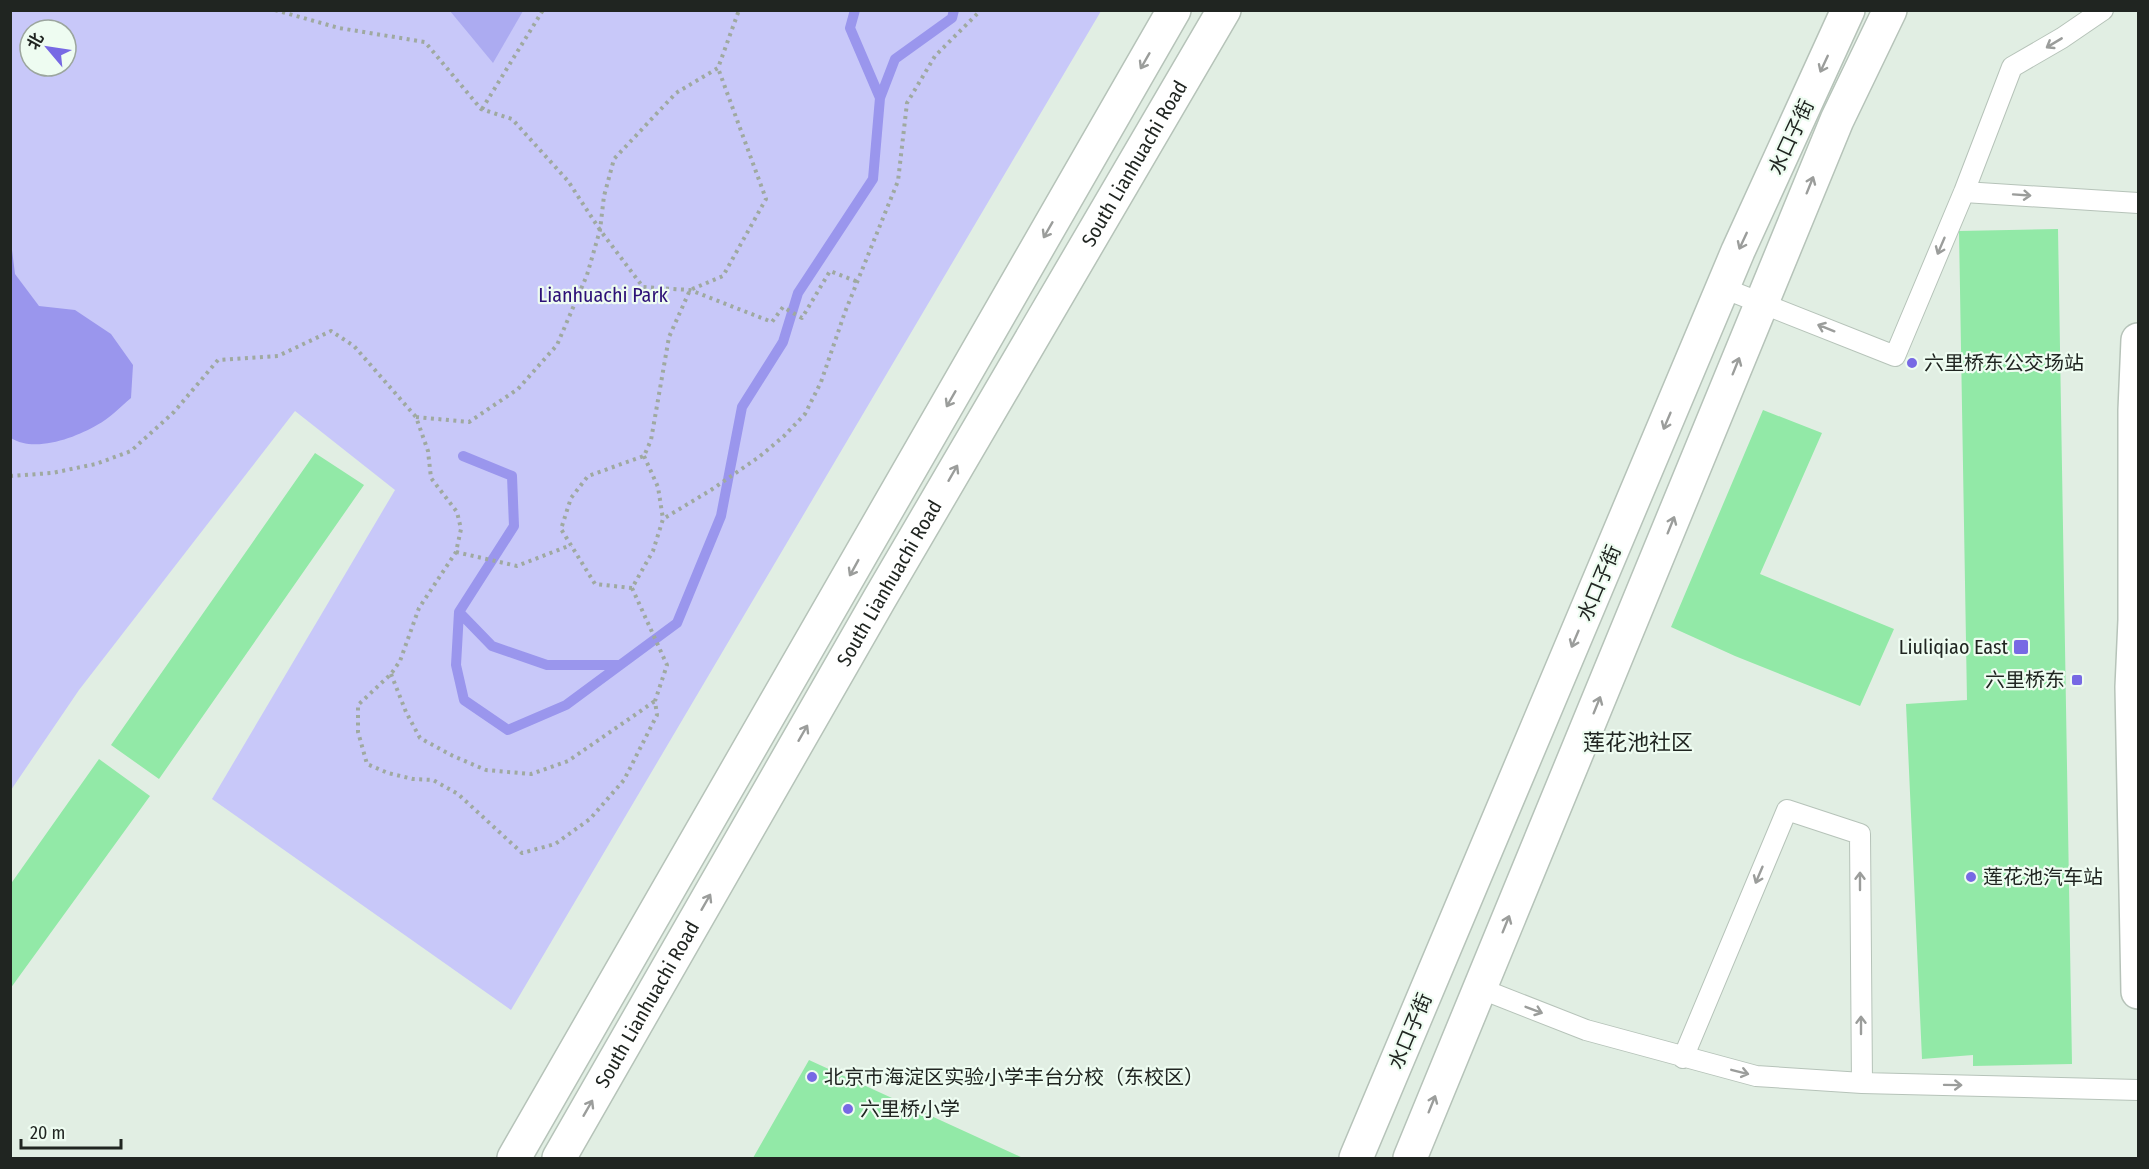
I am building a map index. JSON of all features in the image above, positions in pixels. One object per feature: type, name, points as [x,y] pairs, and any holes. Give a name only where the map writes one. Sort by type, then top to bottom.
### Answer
[{"type":"main road","name":"South Lianhuachi Road","points":[[514,1158],[1174,10]]},
{"type":"main road","name":"South Lianhuachi Road","points":[[559,1158],[880,598],[1224,10]]},
{"type":"main road","name":"水口子街","points":[[1356,1158],[1723,288],[1848,10]]},
{"type":"main road","name":"水口子街","points":[[1410,1158],[1837,120],[1890,10]]},
{"type":"main road","points":[[2139,340],[2135,410],[2135,620],[2132,687],[2139,992]]},
{"type":"lane","points":[[1723,288],[1895,356],[1964,192],[2012,67],[2062,38],[2103,10]]},
{"type":"lane","points":[[1964,192],[2139,203]]},
{"type":"lane","points":[[1683,1058],[1786,810],[1860,834],[1862,1083]]},
{"type":"lane","points":[[1479,988],[1586,1030],[1756,1076],[1862,1083],[2139,1090]]},
{"type":"path","points":[[275,10],[339,28],[425,42],[482,110],[512,119],[568,181],[600,230],[643,286],[690,290],[772,322],[783,307],[802,318],[830,271],[858,282]]},
{"type":"path","points":[[482,110],[543,10]]},
{"type":"path","points":[[416,417],[469,422],[518,389],[557,345],[587,275],[600,230],[604,196],[614,159],[676,93],[718,68],[739,10]]},
{"type":"path","points":[[663,519],[740,470],[784,436],[805,414],[821,382],[898,181],[907,103],[935,56],[981,10]]},
{"type":"path","points":[[632,588],[596,584],[561,529],[571,498],[588,476],[644,456],[651,440],[669,337],[690,290],[723,276],[765,199],[718,68]]},
{"type":"path","points":[[10,476],[52,472],[96,464],[131,451],[174,412],[218,360],[278,356],[332,331],[354,346],[416,417],[428,451],[431,478],[457,512],[461,529],[456,552],[419,608],[400,661],[391,674],[357,705],[358,732],[366,764],[412,779],[433,780],[458,794],[522,853],[555,844],[590,819],[624,780],[657,715],[655,701],[668,665],[632,588]]},
{"type":"path","points":[[632,588],[652,551],[663,519],[658,487],[644,456]]},
{"type":"path","points":[[456,552],[517,566],[571,544]]},
{"type":"path","points":[[391,674],[406,712],[420,738],[486,770],[531,774],[568,761],[655,701]]},
{"type":"green space","name":"Lianhuachi Park","points":[[11,11],[1101,11],[511,1010],[212,799],[395,490],[295,411],[79,690],[11,790]]},
{"type":"shaded area","points":[[450,11],[523,11],[493,63]]},
{"type":"shaded area","points":[[10,234],[15,274],[39,306],[75,310],[111,334],[133,365],[131,398],[110,416],[88,430],[54,442],[31,444],[11,438]]},
{"type":"building","points":[[2058,229],[2072,1064],[1973,1066],[1973,1055],[1922,1059],[1906,704],[1967,700],[1959,231]]},
{"type":"building","points":[[1763,410],[1822,433],[1760,574],[1894,629],[1860,706],[1735,656],[1671,627]]},
{"type":"building","points":[[315,453],[364,485],[159,779],[111,745]]},
{"type":"building","points":[[99,759],[150,796],[10,989],[10,885]]},
{"type":"building","name":"六里桥小学","points":[[809,1060],[1023,1158],[753,1158]]},
{"type":"waterway","points":[[463,456],[512,476],[514,526],[459,612],[456,665],[464,700],[508,730],[566,705],[677,623],[721,516],[742,407],[783,342],[798,293],[873,179],[880,98],[850,28],[855,10]]},
{"type":"waterway","points":[[880,98],[895,59],[952,18],[954,10]]},
{"type":"waterway","points":[[459,612],[492,646],[547,665],[619,665]]},
{"type":"place","name":"六里桥东公交场站","points":[[1912,363]]},
{"type":"place","name":"Liuliqiao East","points":[[2021,647]]},
{"type":"place","name":"六里桥东","points":[[2077,680]]},
{"type":"place","name":"莲花池汽车站","points":[[1971,877]]},
{"type":"place","name":"北京市海淀区实验小学丰台分校（东校区）","points":[[812,1077]]},
{"type":"place","name":"六里桥小学","points":[[848,1109]]},
{"type":"district","name":"莲花池社区","points":[[1638,742]]}]
